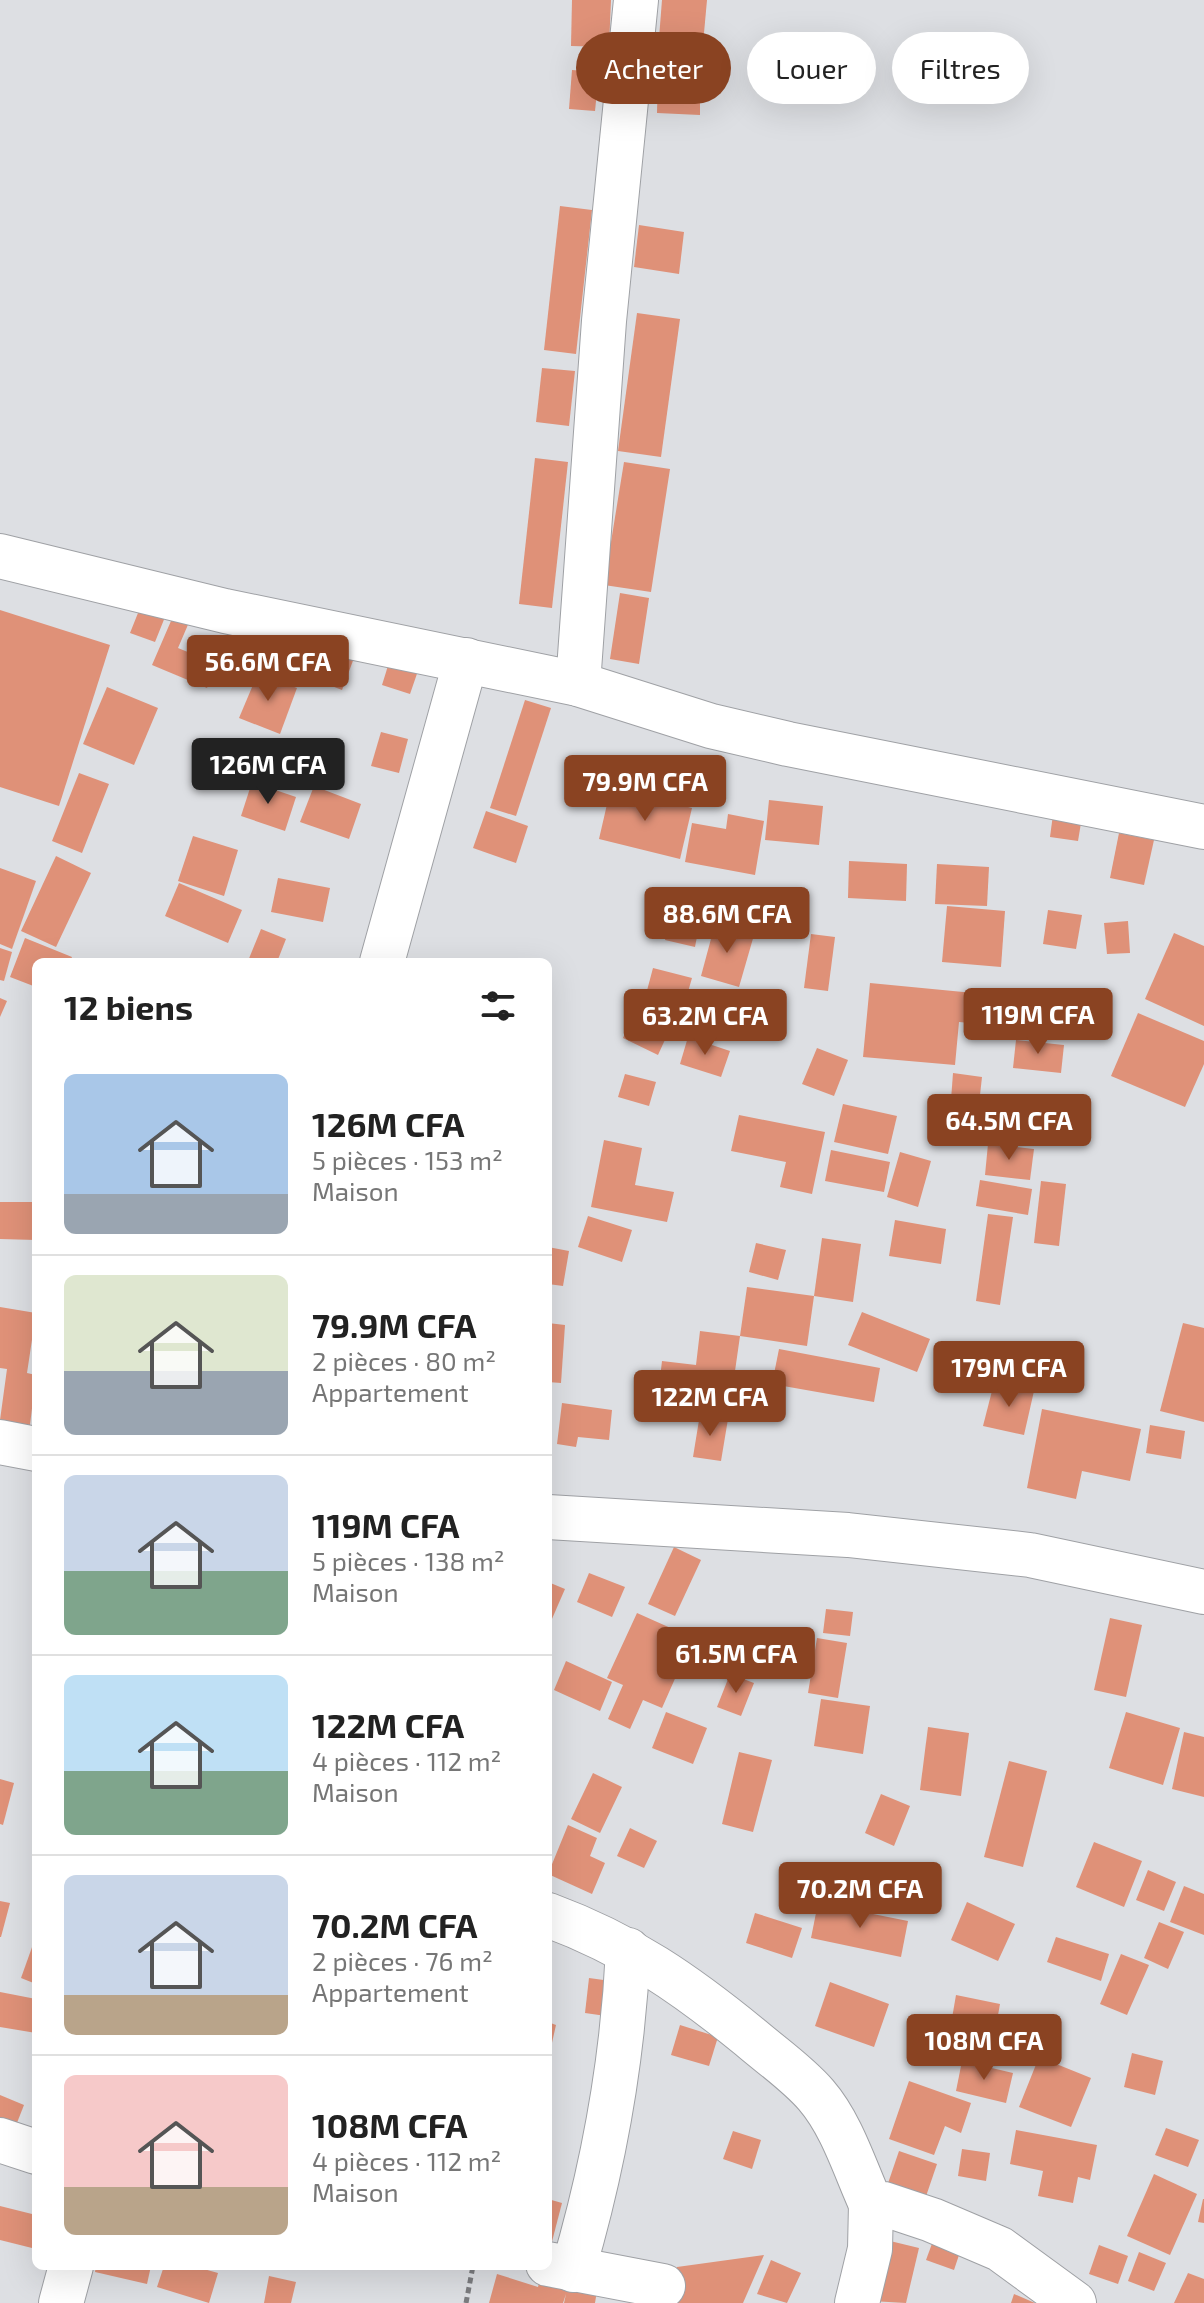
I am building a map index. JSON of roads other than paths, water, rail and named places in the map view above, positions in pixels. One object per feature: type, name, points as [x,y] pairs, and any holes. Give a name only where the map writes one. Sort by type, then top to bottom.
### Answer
[{"type":"street","points":[[578,684],[604,321],[636,0]]},
{"type":"street","points":[[0,556],[225,611],[578,684],[757,737],[1204,827]]},
{"type":"street","points":[[383,958],[466,660]]},
{"type":"street","points":[[0,1442],[32,1448]]},
{"type":"street","points":[[552,1517],[848,1535],[1030,1555],[1204,1592]]},
{"type":"street","points":[[552,1917],[628,1950],[707,2000],[816,2095],[840,2135],[871,2204],[870,2249],[857,2303]]},
{"type":"street","points":[[628,1950],[626,2005],[606,2140],[560,2267],[663,2286]]},
{"type":"street","points":[[0,2140],[32,2151]]},
{"type":"street","points":[[871,2204],[884,2204],[932,2220],[1000,2249],[1074,2303]]},
{"type":"street","points":[[61,2303],[70,2270]]}]
